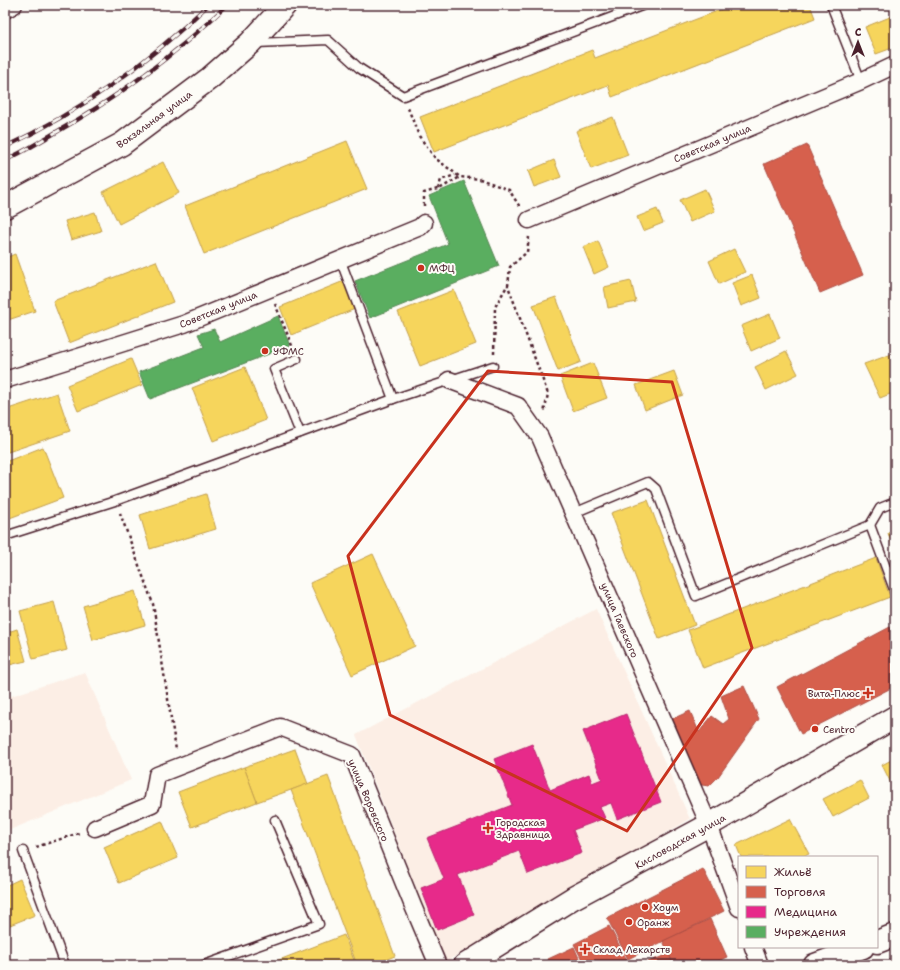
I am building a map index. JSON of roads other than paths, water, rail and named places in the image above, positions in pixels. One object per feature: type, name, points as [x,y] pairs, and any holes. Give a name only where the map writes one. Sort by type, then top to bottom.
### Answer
[{"type":"street","points":[[5,10],[14,5]]},
{"type":"street","name":"Вокзальная улица","points":[[5,207],[122,144],[210,78],[250,43],[284,5]]},
{"type":"street","name":"Советская улица","points":[[529,220],[861,81],[895,65]]},
{"type":"street","name":"Советская улица","points":[[5,380],[184,324],[420,227],[424,223]]},
{"type":"street","name":"улица Гаевского","points":[[449,380],[518,406],[540,437],[709,825],[738,905]]},
{"type":"street","name":"Кисловодская улица","points":[[465,965],[573,898],[709,825],[895,717]]},
{"type":"street","name":"улица Воровского","points":[[95,828],[152,804],[157,775],[280,727],[352,755],[438,965]]},
{"type":"street","points":[[878,942],[895,935]]},
{"type":"street","points":[[753,948],[760,965]]},
{"type":"street","points":[[815,965],[860,948]]},
{"type":"lane","points":[[250,43],[328,40],[359,68],[403,96],[644,5]]},
{"type":"lane","points":[[831,5],[861,81]]},
{"type":"lane","points":[[340,259],[393,399]]},
{"type":"lane","points":[[297,359],[274,369],[300,433]]},
{"type":"lane","points":[[5,536],[115,501],[393,399],[493,366]]},
{"type":"lane","points":[[574,513],[648,482],[656,488],[696,596],[870,525],[880,508],[895,502]]},
{"type":"lane","points":[[870,525],[895,592]]},
{"type":"lane","points":[[204,965],[319,924],[275,820]]},
{"type":"lane","points":[[23,851],[65,965]]},
{"type":"railway","points":[[5,147],[60,118],[112,84],[162,46],[208,5]]},
{"type":"railway","points":[[5,160],[77,120],[122,91],[187,41],[227,5]]},
{"type":"place","name":"МФЦ","points":[[421,268]]},
{"type":"place","name":"УФМС","points":[[265,351]]},
{"type":"place","name":"Вита-Плюс","points":[[868,693]]},
{"type":"place","name":"Centro","points":[[815,729]]},
{"type":"place","name":"Городская Здравница","points":[[488,828]]},
{"type":"place","name":"Хоум","points":[[645,907]]},
{"type":"place","name":"Оранж","points":[[629,922]]},
{"type":"place","name":"Склад Лекарств","points":[[585,949]]}]
